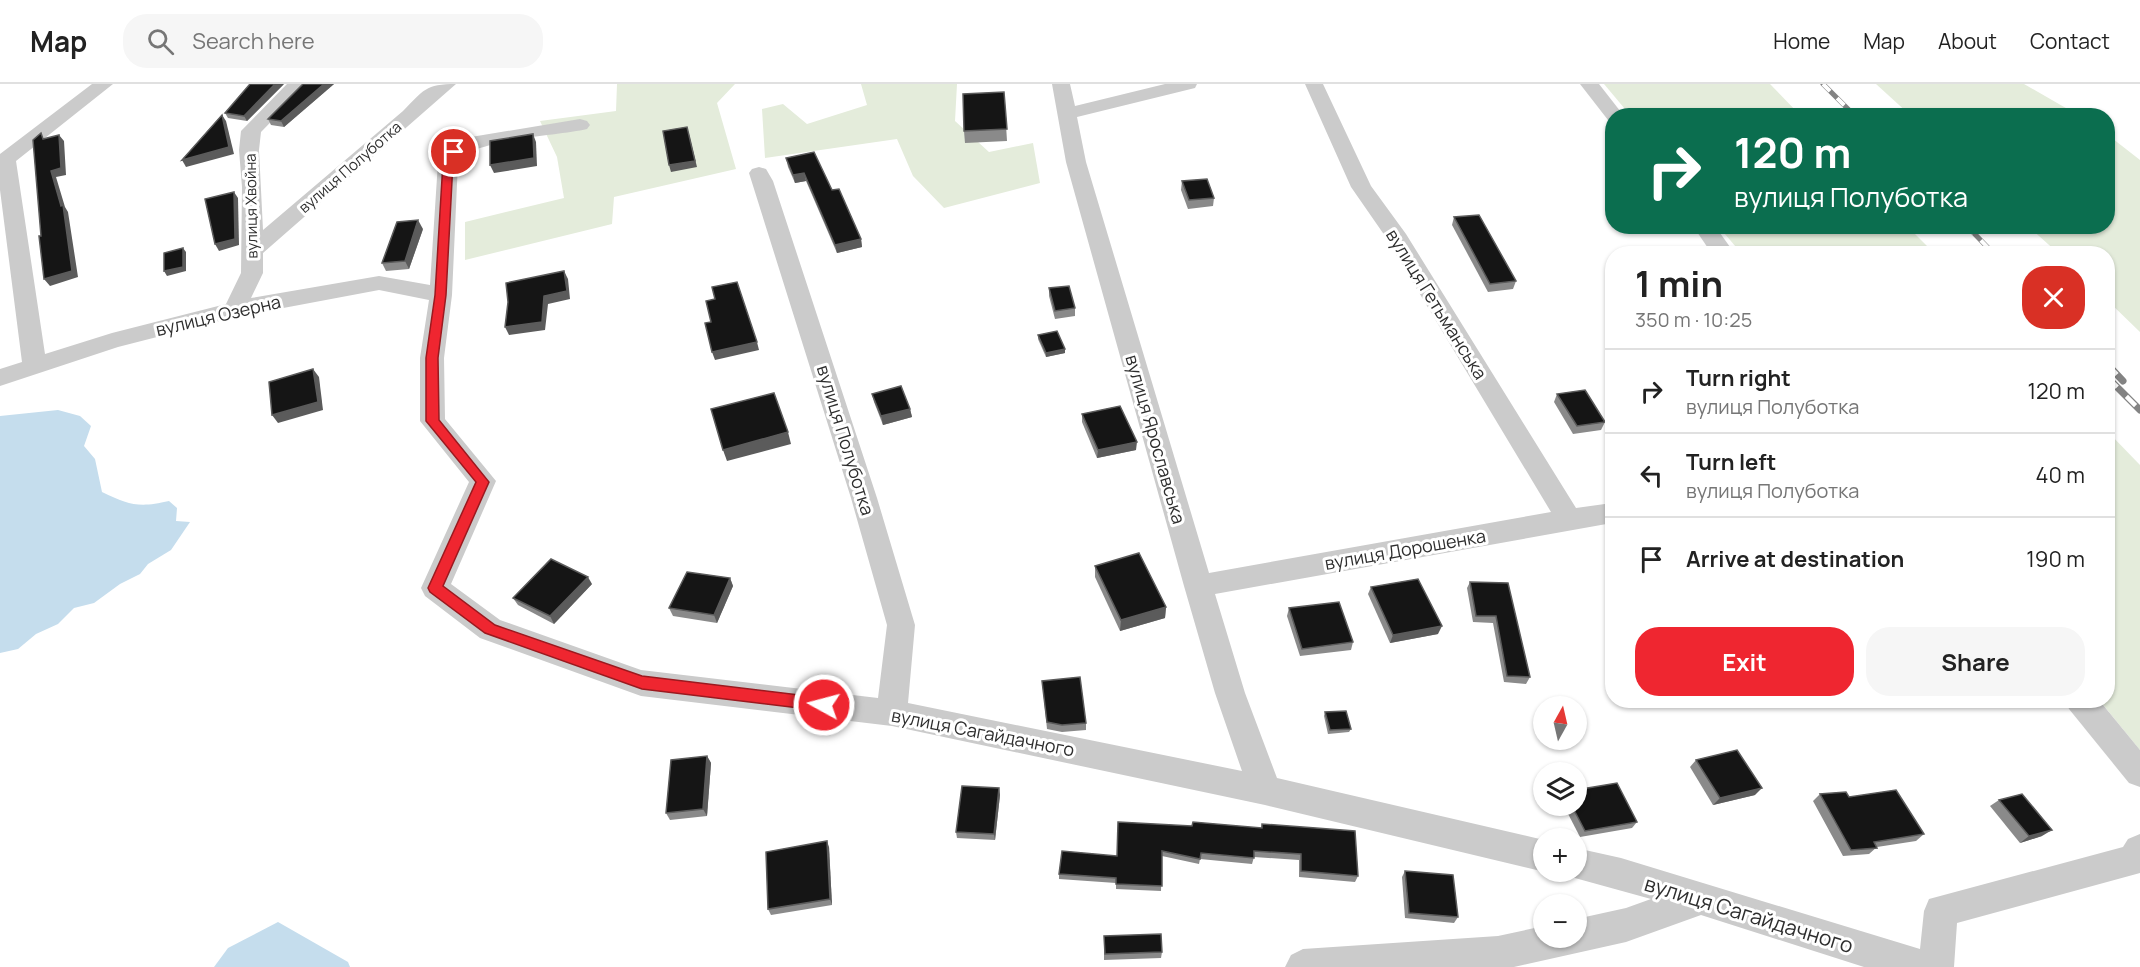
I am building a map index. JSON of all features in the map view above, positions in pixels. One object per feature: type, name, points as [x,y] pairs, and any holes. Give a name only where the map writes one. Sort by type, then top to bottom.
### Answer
[{"type":"street","points":[[35,366],[6,159],[104,84]]},
{"type":"street","name":"вулиця Хвойна","points":[[235,309],[252,273],[249,150],[251,131],[287,93],[300,84]]},
{"type":"street","name":"вулиця Полуботка","points":[[253,250],[410,115],[431,94],[447,84]]},
{"type":"street","name":"вулиця Ярославська","points":[[1061,84],[1069,113],[1077,162],[1198,586],[1230,693],[1265,790]]},
{"type":"street","points":[[1069,113],[1188,84]]},
{"type":"street","name":"вулиця Гетьманська","points":[[1314,84],[1361,187],[1395,234],[1569,519]]},
{"type":"street","points":[[1589,84],[1608,108]]},
{"type":"street","points":[[441,295],[448,162],[454,152],[478,141],[580,125]]},
{"type":"street","name":"вулиця Полуботка","points":[[759,173],[864,498],[901,625],[892,713]]},
{"type":"street","name":"вулиця Озерна","points":[[0,378],[112,341],[235,309],[379,283],[441,295]]},
{"type":"street","name":"вулиця Сагайдачного","points":[[441,295],[432,358],[433,421],[483,482],[435,588],[490,629],[642,683],[892,713],[1265,790],[1533,853]]},
{"type":"street","name":"вулиця Дорошенка","points":[[1198,586],[1605,514]]},
{"type":"street","points":[[2087,708],[2140,773]]},
{"type":"street","points":[[1936,967],[1941,911],[2133,860],[2140,850]]},
{"type":"street","name":"вулиця Сагайдачного","points":[[1587,866],[1621,874],[1920,967]]},
{"type":"street","points":[[1587,934],[1626,925],[1700,898]]},
{"type":"street","points":[[1303,967],[1498,953],[1533,946]]},
{"type":"green space","points":[[617,84],[735,84],[717,103],[736,169],[614,197],[612,224],[465,260],[465,222],[564,198],[557,157],[540,121],[616,111]]},
{"type":"green space","points":[[861,84],[957,84],[955,121],[989,152],[1033,143],[1040,183],[944,208],[913,176],[897,139],[765,158],[762,109],[783,104],[807,124],[867,105]]},
{"type":"green space","points":[[1604,84],[1770,84],[1793,108],[1624,108]]},
{"type":"green space","points":[[1876,84],[2024,84],[2066,108],[1902,108]]},
{"type":"green space","points":[[2115,140],[2140,160],[2140,332],[2115,308],[2115,246],[2050,246],[2037,234],[2115,234]]},
{"type":"green space","points":[[1725,234],[1915,234],[1927,246],[1735,246]]},
{"type":"green space","points":[[2115,439],[2140,465],[2140,750],[2106,708],[2115,708]]},
{"type":"water","points":[[58,410],[80,416],[91,426],[84,446],[95,459],[102,492],[134,504],[169,501],[177,508],[176,521],[190,522],[171,550],[148,564],[140,574],[120,584],[94,603],[74,608],[58,624],[36,634],[18,649],[0,653],[0,416]]},
{"type":"water","points":[[278,922],[348,962],[350,967],[214,967],[228,948]]},
{"type":"building","points":[[250,84],[275,84],[244,116],[225,113]]},
{"type":"building","points":[[303,84],[324,84],[281,121],[268,119]]},
{"type":"building","points":[[1004,92],[1007,129],[964,131],[963,94]]},
{"type":"building","points":[[222,115],[229,147],[182,160]]},
{"type":"building","points":[[687,127],[695,161],[669,165],[663,131]]},
{"type":"building","points":[[41,133],[43,139],[59,135],[61,168],[51,171],[61,206],[63,205],[72,271],[44,279],[33,140]]},
{"type":"building","points":[[533,134],[534,158],[490,165],[490,141]]},
{"type":"building","points":[[814,152],[832,190],[839,189],[861,239],[835,245],[804,173],[793,175],[786,158]]},
{"type":"building","points":[[1207,179],[1214,198],[1189,200],[1182,181]]},
{"type":"building","points":[[234,192],[235,239],[215,244],[205,199]]},
{"type":"building","points":[[1479,215],[1516,281],[1490,284],[1454,217]]},
{"type":"building","points":[[418,220],[405,261],[382,263],[397,222]]},
{"type":"building","points":[[183,248],[183,267],[164,271],[164,253]]},
{"type":"building","points":[[564,271],[567,291],[544,296],[542,322],[505,327],[508,302],[506,283]]},
{"type":"building","points":[[737,282],[757,342],[712,352],[705,323],[711,322],[706,301],[715,299],[712,287]]},
{"type":"building","points":[[1069,286],[1075,308],[1055,311],[1049,288]]},
{"type":"building","points":[[1057,331],[1065,349],[1046,353],[1038,335]]},
{"type":"building","points":[[313,369],[318,402],[272,415],[269,382]]},
{"type":"building","points":[[901,386],[910,409],[881,416],[872,394]]},
{"type":"building","points":[[1585,390],[1605,422],[1577,426],[1557,394]]},
{"type":"building","points":[[774,393],[788,432],[723,450],[711,409]]},
{"type":"building","points":[[1120,406],[1137,442],[1098,450],[1082,414]]},
{"type":"building","points":[[1139,553],[1166,607],[1121,620],[1095,566]]},
{"type":"building","points":[[551,559],[588,577],[550,616],[513,598]]},
{"type":"building","points":[[687,572],[730,578],[714,615],[669,608]]},
{"type":"building","points":[[1418,579],[1442,626],[1393,635],[1371,587]]},
{"type":"building","points":[[1470,582],[1508,583],[1530,677],[1507,676],[1496,616],[1476,616]]},
{"type":"building","points":[[1339,602],[1353,642],[1302,649],[1289,608]]},
{"type":"building","points":[[1080,677],[1086,723],[1062,725],[1047,722],[1042,681]]},
{"type":"building","points":[[1346,711],[1351,729],[1330,730],[1325,712]]},
{"type":"building","points":[[1737,750],[1762,788],[1720,798],[1696,760]]},
{"type":"building","points":[[707,756],[703,809],[666,813],[671,760]]},
{"type":"building","points":[[1617,783],[1637,822],[1587,831],[1577,816],[1587,816],[1587,788]]},
{"type":"building","points":[[962,786],[999,788],[994,834],[956,832]]},
{"type":"building","points":[[1896,790],[1924,834],[1874,842],[1877,848],[1851,850],[1820,794],[1846,792],[1849,797]]},
{"type":"building","points":[[2022,794],[2052,830],[2029,836],[1999,800]]},
{"type":"building","points":[[1118,822],[1192,826],[1193,822],[1262,828],[1262,824],[1355,831],[1358,876],[1301,871],[1301,854],[1254,851],[1254,858],[1201,853],[1200,859],[1162,851],[1162,886],[1116,884],[1116,878],[1059,874],[1062,851],[1117,856]]},
{"type":"building","points":[[827,841],[830,899],[768,909],[766,852]]},
{"type":"building","points":[[1405,871],[1453,875],[1458,917],[1409,913]]},
{"type":"building","points":[[1161,934],[1162,952],[1105,954],[1104,936]]},
{"type":"railway","points":[[1823,84],[1847,108]]},
{"type":"railway","points":[[1975,234],[1986,246]]},
{"type":"railway","points":[[2115,372],[2123,381]]},
{"type":"railway","points":[[2115,385],[2140,410]]},
{"type":"route","points":[[454,152],[448,162],[441,295],[432,358],[433,421],[483,482],[435,588],[490,629],[642,683],[824,705]]}]
